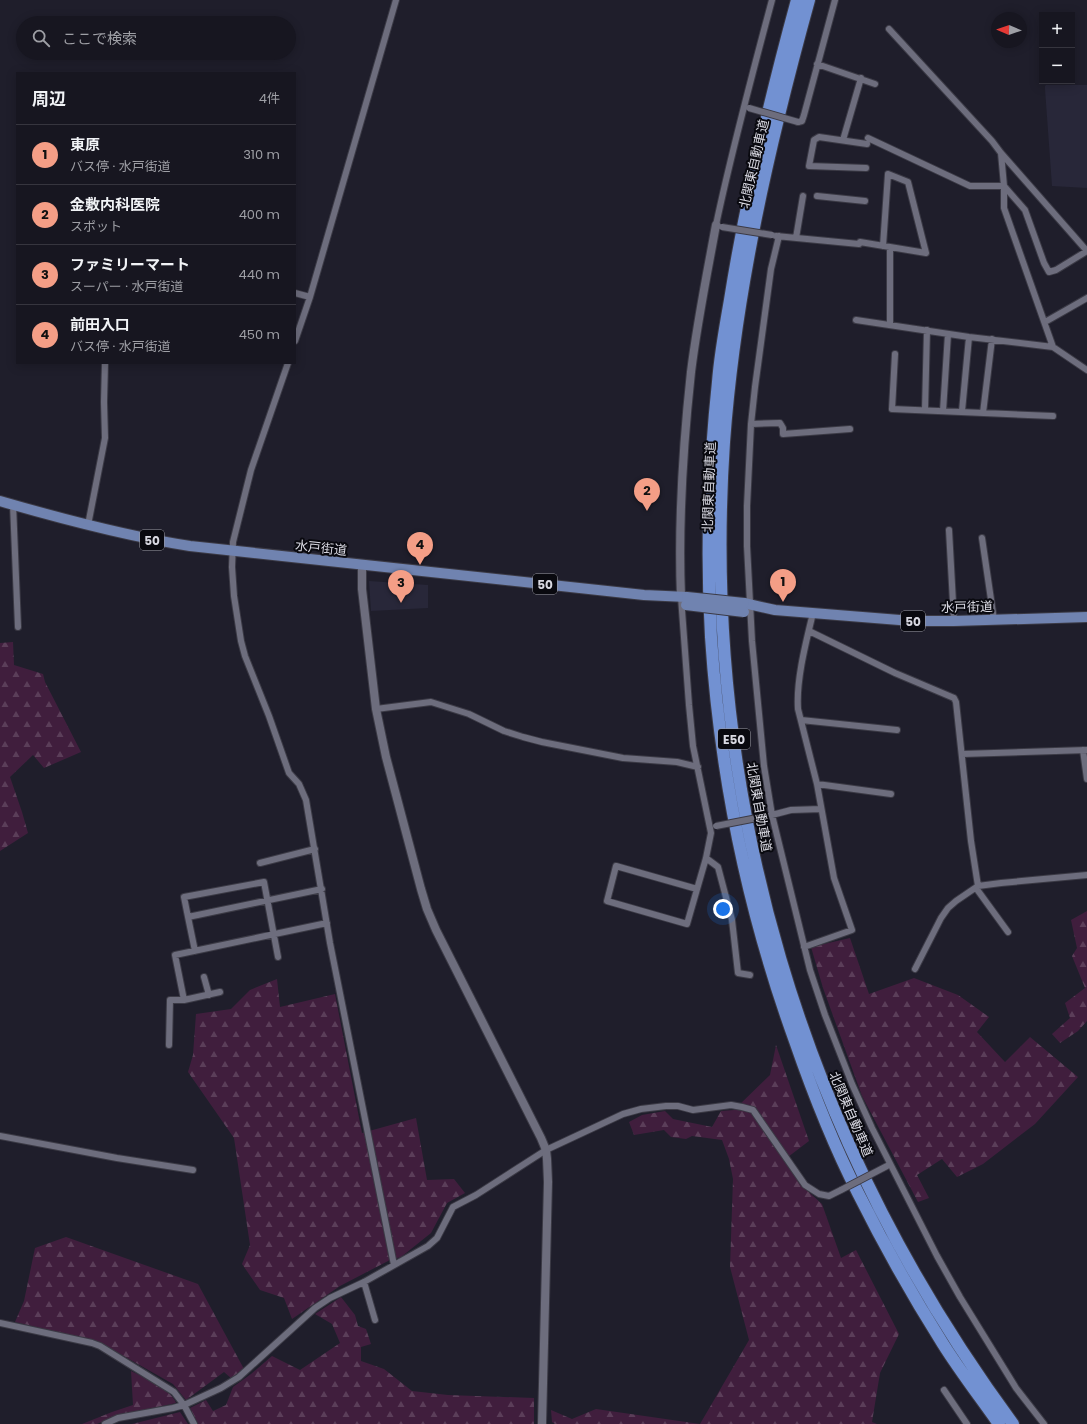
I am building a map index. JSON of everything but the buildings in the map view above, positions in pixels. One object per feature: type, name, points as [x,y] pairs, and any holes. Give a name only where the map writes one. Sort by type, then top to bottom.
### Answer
[{"type":"highway","name":"北関東自動車道","points":[[797,0],[776,78],[748,198],[739,242],[718,379],[709,494],[709,562],[711,636],[718,712],[728,780],[749,889],[762,941],[787,1020],[807,1075],[831,1135],[856,1190],[913,1295],[944,1346],[999,1424]]},
{"type":"highway","name":"北関東自動車道","points":[[809,0],[787,81],[767,165],[749,252],[729,390],[722,495],[720,560],[730,712],[739,777],[749,836],[773,937],[806,1036],[842,1129],[867,1185],[922,1288],[954,1340],[1013,1424]]},
{"type":"main road","name":"水戸街道","points":[[0,501],[88,525],[169,543],[232,552],[644,595],[747,608],[878,619],[954,621],[1087,617]]},
{"type":"street","points":[[296,338],[310,297],[396,0]]},
{"type":"street","points":[[697,889],[616,866],[607,901],[686,924],[697,889],[706,858],[713,826],[693,746],[689,705],[681,507],[686,422],[698,323],[746,107],[772,0]]},
{"type":"street","points":[[746,107],[798,122],[802,121],[835,0]]},
{"type":"street","points":[[866,168],[809,166],[814,140],[819,137],[867,141],[970,186],[1004,186],[1025,210],[1044,263],[1049,272],[1056,270],[1087,251],[992,141],[889,29]]},
{"type":"street","points":[[817,64],[875,84]]},
{"type":"street","points":[[843,140],[861,78]]},
{"type":"street","points":[[1001,153],[1004,208],[1053,347]]},
{"type":"street","points":[[719,226],[776,236],[860,243],[926,253],[908,182],[888,174],[883,246]]},
{"type":"street","points":[[796,238],[803,196]]},
{"type":"street","points":[[817,196],[865,201]]},
{"type":"street","points":[[776,236],[752,424],[747,514],[747,608],[769,815],[810,970],[825,1015],[852,1084],[889,1165],[960,1297],[1016,1388],[1044,1424]]},
{"type":"street","points":[[890,247],[890,324]]},
{"type":"street","points":[[296,293],[310,297]]},
{"type":"street","points":[[1045,322],[1087,298]]},
{"type":"street","points":[[856,320],[969,337],[1053,347],[1087,370]]},
{"type":"street","points":[[925,410],[927,330]]},
{"type":"street","points":[[943,411],[948,334]]},
{"type":"street","points":[[962,411],[969,337]]},
{"type":"street","points":[[983,413],[992,339]]},
{"type":"street","points":[[895,354],[892,409],[1053,416]]},
{"type":"street","points":[[88,525],[105,438],[105,364]]},
{"type":"street","points":[[288,364],[251,470],[236,529],[232,552],[234,596],[241,641],[245,656],[269,716],[289,773],[299,784],[306,800],[327,923],[394,1265]]},
{"type":"street","points":[[752,424],[780,423],[783,428],[783,434],[850,429]]},
{"type":"street","points":[[13,504],[18,627]]},
{"type":"street","points":[[949,530],[954,621]]},
{"type":"street","points":[[982,538],[994,620]]},
{"type":"street","points":[[362,566],[362,589],[376,709],[386,757],[427,909],[436,930],[546,1150],[548,1182],[542,1424]]},
{"type":"street","points":[[804,947],[852,930],[834,878],[817,784],[801,720],[798,699],[800,677],[813,613]]},
{"type":"street","points":[[809,630],[895,672],[954,698],[956,702],[977,887],[1008,932]]},
{"type":"street","points":[[376,709],[431,702],[469,714],[504,731],[536,741],[623,758],[677,762],[698,767]]},
{"type":"street","points":[[801,720],[897,730]]},
{"type":"street","points":[[962,754],[1085,750],[1087,779]]},
{"type":"street","points":[[817,784],[891,794]]},
{"type":"street","points":[[713,826],[791,810],[821,808]]},
{"type":"street","points":[[260,863],[315,849]]},
{"type":"street","points":[[706,858],[718,868],[732,920],[738,973],[750,975]]},
{"type":"street","points":[[915,969],[941,918],[948,908],[977,887],[1001,883],[1087,875]]},
{"type":"street","points":[[195,951],[184,897],[264,882],[278,956]]},
{"type":"street","points":[[188,917],[322,889]]},
{"type":"street","points":[[184,1000],[175,955],[327,923]]},
{"type":"street","points":[[204,977],[209,995]]},
{"type":"street","points":[[169,1045],[170,1000],[184,1000],[220,992]]},
{"type":"street","points":[[105,1424],[118,1418],[184,1405],[221,1388],[240,1377],[315,1308],[337,1294],[364,1282],[428,1246],[437,1238],[453,1207],[476,1195],[546,1150],[606,1122],[641,1109],[678,1106],[693,1110],[731,1106],[754,1110],[805,1185],[819,1194],[829,1196],[889,1165]]},
{"type":"street","points":[[0,1136],[117,1158],[194,1170]]},
{"type":"street","points":[[364,1282],[375,1320]]},
{"type":"street","points":[[0,1323],[100,1346],[174,1392],[184,1405],[194,1424]]},
{"type":"street","points":[[944,1390],[967,1424]]},
{"type":"shaded area","points":[[1046,85],[1087,85],[1087,188],[1052,186],[1045,89]]},
{"type":"shaded area","points":[[369,581],[428,585],[428,608],[371,611]]},
{"type":"green space","points":[[13,642],[14,665],[43,674],[45,682],[81,752],[44,768],[33,755],[10,777],[28,833],[0,851],[0,643]]},
{"type":"green space","points":[[1087,911],[1087,1021],[1078,1031],[1060,1043],[1052,1034],[1070,1018],[1065,1003],[1085,988],[1072,956],[1077,948],[1071,920]]},
{"type":"green space","points":[[850,938],[869,994],[914,978],[958,995],[989,1017],[977,1032],[1005,1062],[1030,1037],[1078,1077],[1035,1124],[983,1164],[957,1177],[942,1159],[917,1175],[929,1198],[918,1202],[862,1096],[823,988],[811,947]]},
{"type":"green space","points":[[277,979],[280,1007],[335,994],[362,1133],[416,1118],[427,1180],[454,1179],[465,1193],[447,1203],[431,1233],[401,1257],[390,1260],[340,1286],[292,1319],[284,1298],[260,1290],[242,1264],[250,1245],[234,1138],[188,1072],[193,1055],[196,1014],[231,1009],[250,990]]},
{"type":"green space","points":[[776,1045],[809,1141],[784,1160],[802,1186],[822,1204],[841,1258],[856,1250],[899,1334],[880,1373],[872,1422],[877,1424],[700,1424],[749,1340],[730,1267],[733,1179],[729,1159],[722,1140],[692,1136],[686,1139],[671,1137],[664,1130],[634,1135],[629,1122],[642,1115],[665,1111],[673,1119],[712,1127],[721,1111],[734,1110],[770,1075]]},
{"type":"green space","points":[[66,1237],[198,1284],[244,1369],[232,1379],[224,1372],[186,1400],[173,1384],[99,1342],[15,1322],[24,1301],[35,1248]]},
{"type":"green space","points":[[341,1297],[355,1315],[358,1326],[366,1329],[371,1344],[361,1347],[361,1361],[384,1369],[412,1391],[448,1395],[534,1398],[534,1424],[198,1424],[190,1408],[206,1400],[213,1411],[226,1405],[233,1387],[272,1356],[300,1370],[340,1343],[332,1324],[315,1314]]},
{"type":"green space","points":[[131,1371],[149,1380],[169,1393],[176,1403],[116,1416],[97,1424],[82,1424],[133,1405]]},
{"type":"green space","points":[[596,1409],[700,1424],[555,1424],[552,1422],[551,1410],[572,1419]]},
{"type":"green space","points":[[180,1412],[188,1424],[132,1424]]},
{"type":"place","name":"金敷内科医院","points":[[647,511]]},
{"type":"place","name":"前田入口","points":[[420,565]]},
{"type":"place","name":"東原","points":[[783,602]]},
{"type":"place","name":"ファミリーマート","points":[[401,603]]}]
